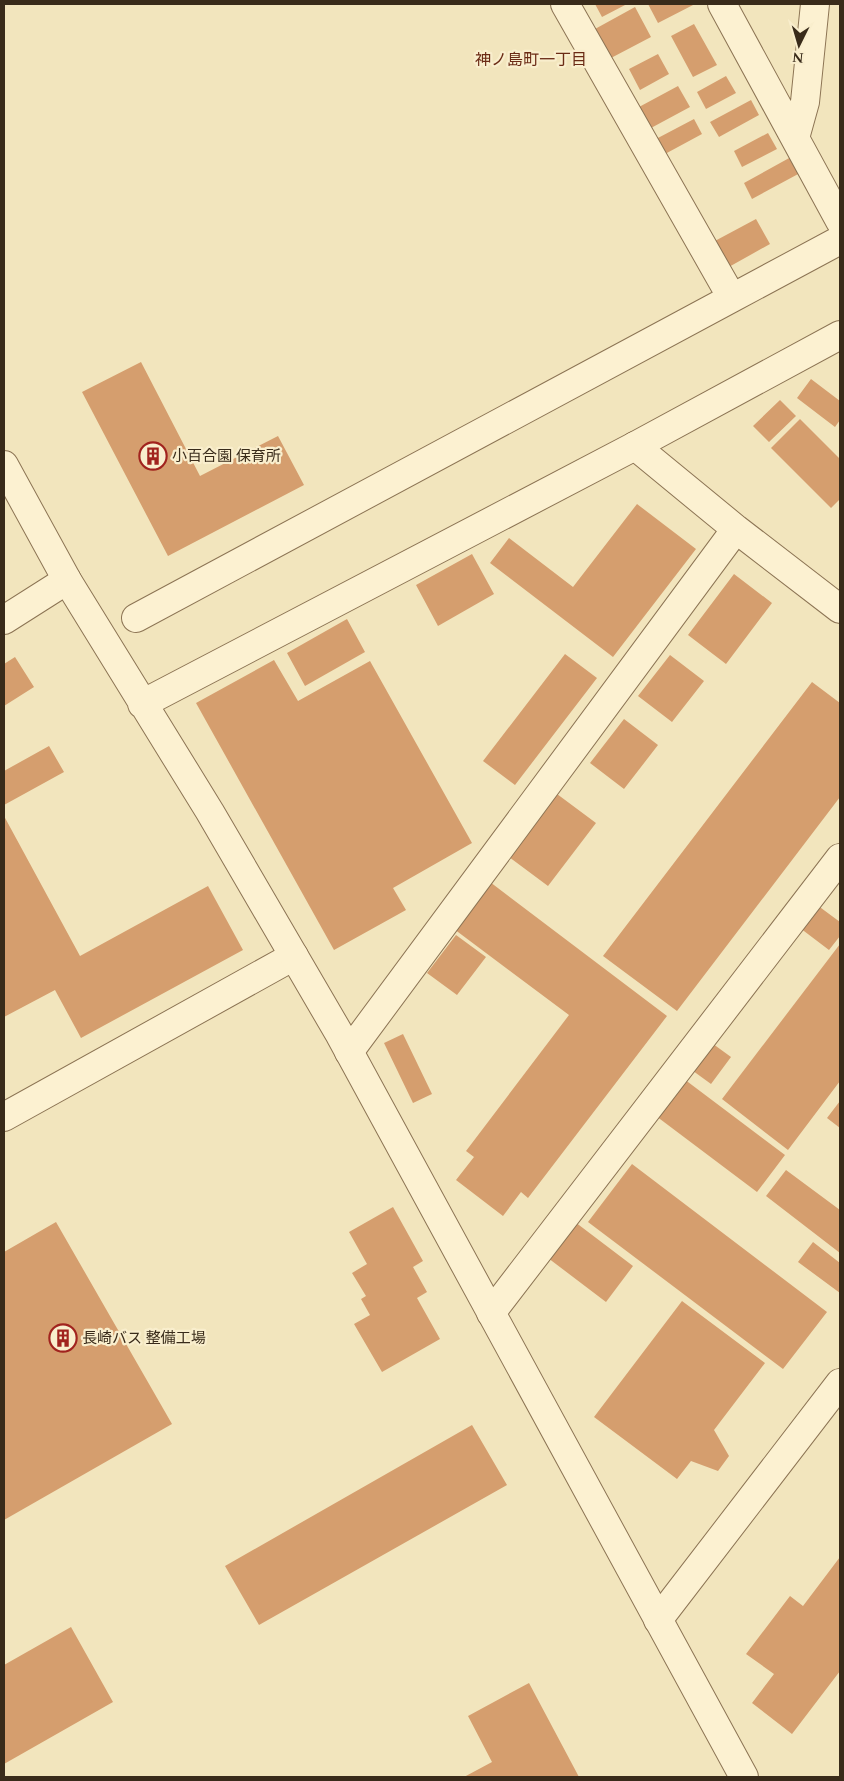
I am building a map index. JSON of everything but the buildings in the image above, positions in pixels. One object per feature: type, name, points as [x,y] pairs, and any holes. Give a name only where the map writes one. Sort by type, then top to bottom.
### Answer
[{"type":"street","points":[[565,4],[732,298]]},
{"type":"street","points":[[722,4],[840,221]]},
{"type":"street","points":[[794,138],[805,102],[816,4]]},
{"type":"street","points":[[136,618],[840,240]]},
{"type":"street","points":[[142,704],[635,446],[840,335]]},
{"type":"street","points":[[635,446],[736,529],[840,609]]},
{"type":"street","points":[[4,465],[67,580],[210,812],[349,1052],[744,1777]]},
{"type":"street","points":[[349,1052],[736,529]]},
{"type":"street","points":[[4,620],[67,580]]},
{"type":"street","points":[[491,1313],[840,858]]},
{"type":"street","points":[[4,1117],[294,956]]},
{"type":"street","points":[[658,1620],[840,1383]]},
{"type":"place","name":"小百合園 保育所","points":[[153,456]]},
{"type":"place","name":"長崎バス 整備工場","points":[[63,1338]]},
{"type":"district","name":"神ノ島町一丁目","points":[[531,59]]}]
